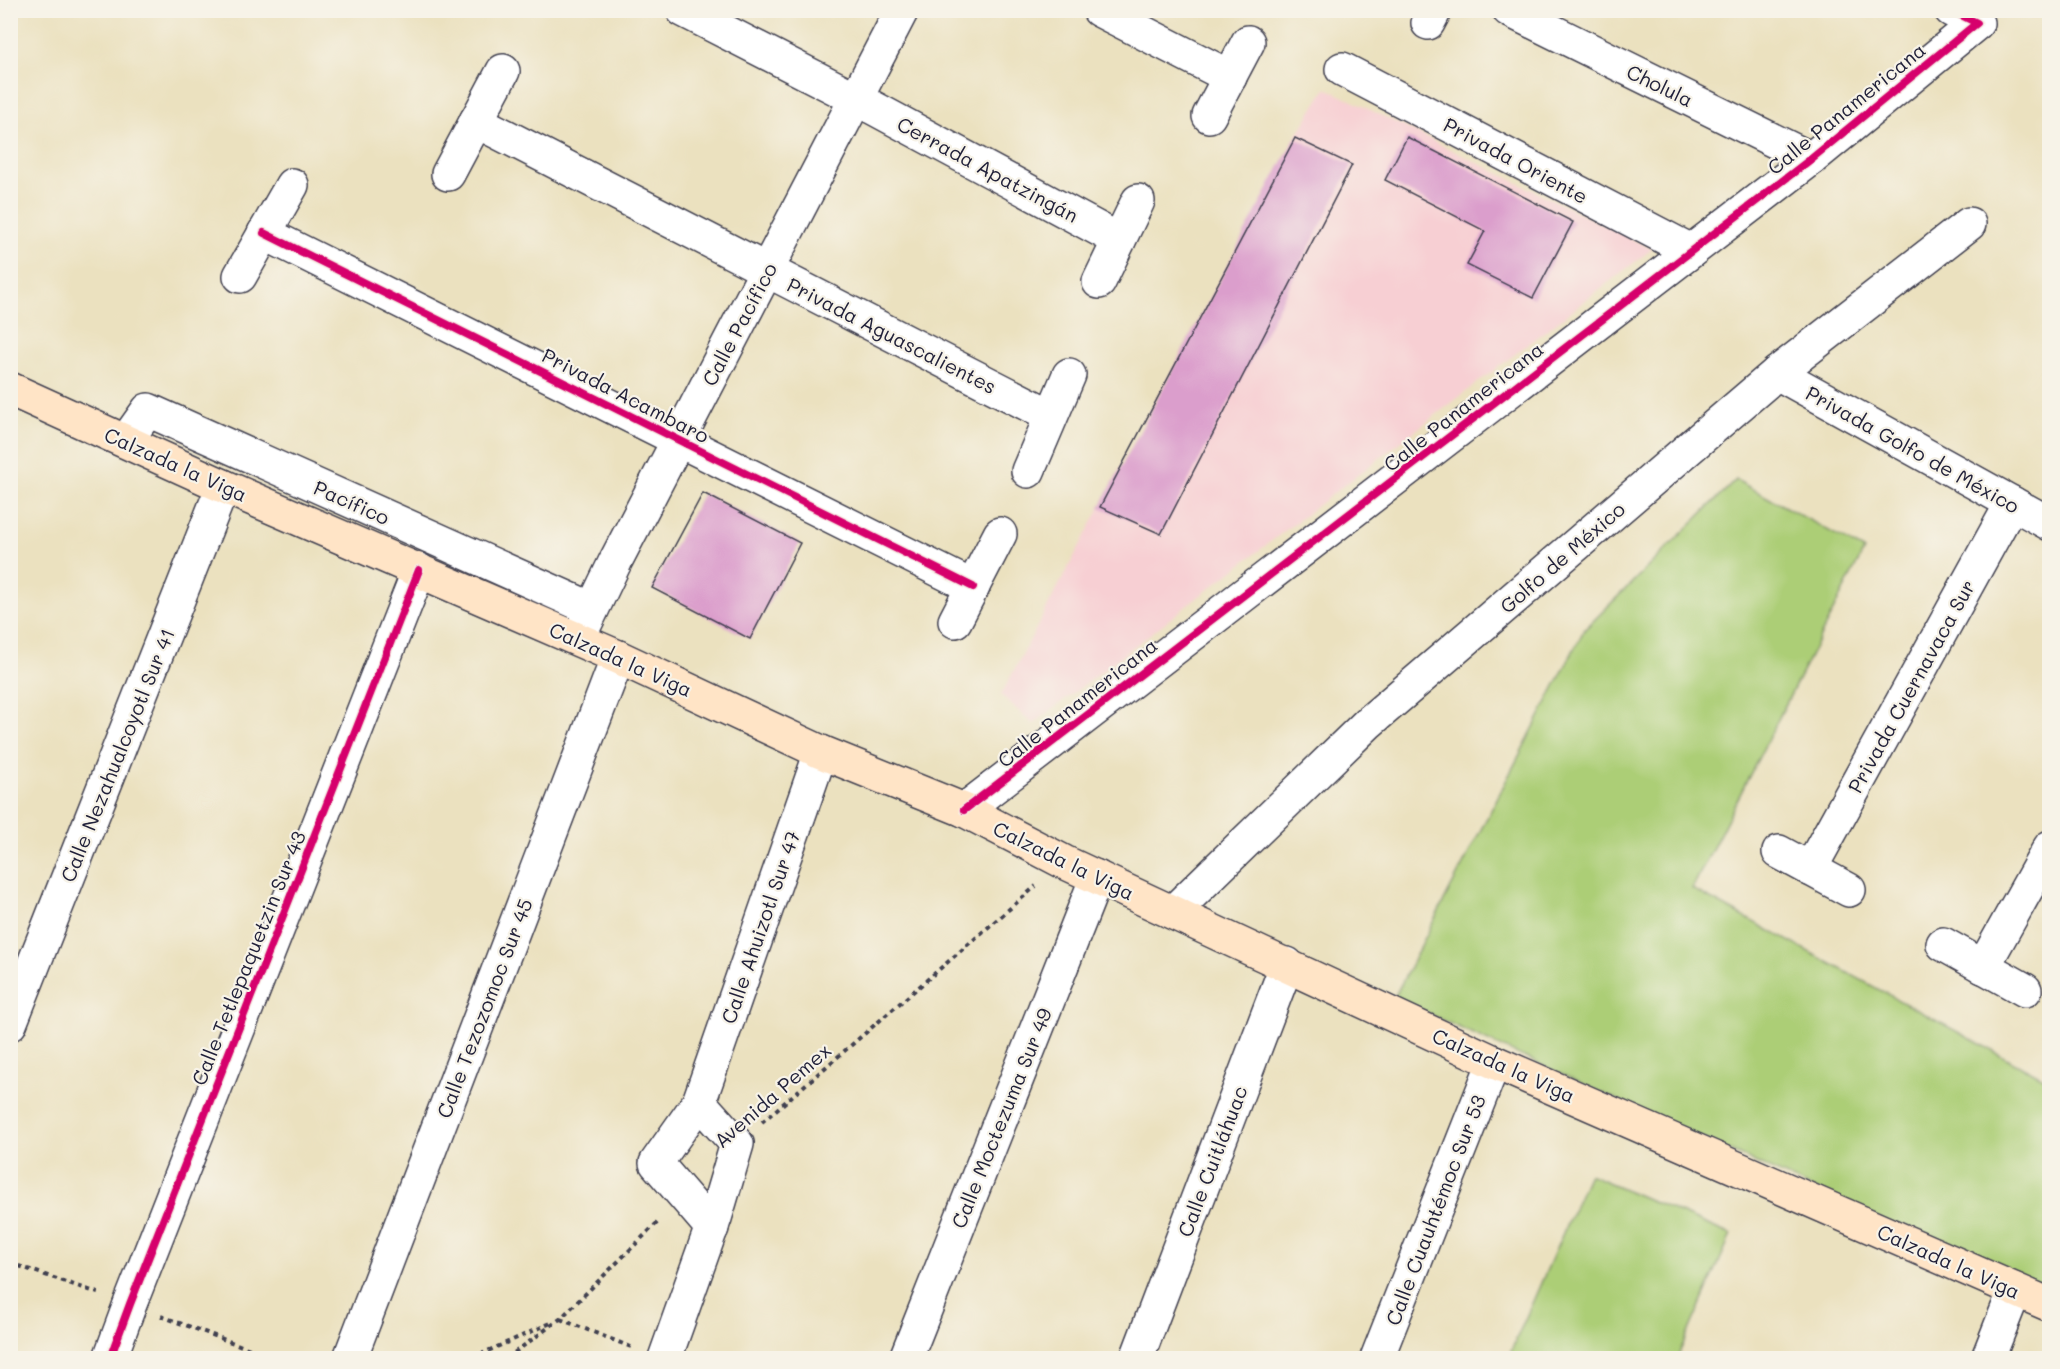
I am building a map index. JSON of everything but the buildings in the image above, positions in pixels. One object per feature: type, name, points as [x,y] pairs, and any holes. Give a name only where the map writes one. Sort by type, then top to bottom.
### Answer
[{"type":"main road","name":"Calzada la Viga","points":[[11,392],[578,639],[821,752],[964,810],[1064,862],[1494,1062],[2049,1305]]},
{"type":"street","name":"Cerrada Apatzingán","points":[[682,10],[856,99],[1119,240]]},
{"type":"street","name":"Calle Pacífico","points":[[578,639],[678,439],[902,10]]},
{"type":"street","points":[[1100,10],[1230,77]]},
{"type":"street","name":"Cholula","points":[[1509,10],[1810,159]]},
{"type":"street","name":"Calle Panamericana","points":[[964,810],[1810,159],[1964,17]]},
{"type":"street","points":[[1209,116],[1248,42]]},
{"type":"street","name":"Privada Oriente","points":[[1342,69],[1691,251]]},
{"type":"street","points":[[448,174],[503,71]]},
{"type":"street","name":"Privada Aguascalientes","points":[[476,121],[766,272],[1051,416]]},
{"type":"street","points":[[240,276],[291,185]]},
{"type":"street","points":[[1099,282],[1138,201]]},
{"type":"street","name":"Golfo de México","points":[[1173,912],[1368,723],[1777,373],[1969,224]]},
{"type":"street","name":"Privada Acambaro","points":[[264,233],[973,587]]},
{"type":"street","name":"Privada Golfo de México","points":[[1777,373],[2049,524]]},
{"type":"street","points":[[1028,471],[1069,375]]},
{"type":"street","name":"Pacífico","points":[[126,441],[148,410],[592,609]]},
{"type":"street","name":"Calle Nezahualcoyotl Sur 41","points":[[10,1024],[223,486]]},
{"type":"street","name":"Privada Cuernavaca Sur","points":[[1810,869],[2012,503]]},
{"type":"street","points":[[955,621],[1000,534]]},
{"type":"street","name":"Calle Tetlepaquetzin Sur 43","points":[[110,1359],[129,1304],[419,570]]},
{"type":"street","name":"Calle Tezozomoc Sur 45","points":[[350,1359],[618,657]]},
{"type":"street","name":"Calle Ahuizotl Sur 47","points":[[712,1228],[656,1163],[699,1102],[821,752]]},
{"type":"street","points":[[1983,967],[2049,847]]},
{"type":"street","points":[[1779,852],[1849,890]]},
{"type":"street","name":"Calle Moctezuma Sur 49","points":[[906,1359],[1097,877]]},
{"type":"street","points":[[1943,944],[2025,990]]},
{"type":"street","name":"Calle Cuitláhuac","points":[[1137,1359],[1287,964]]},
{"type":"street","name":"Calle Cuauhtémoc Sur 53","points":[[1377,1359],[1494,1062]]},
{"type":"street","points":[[650,1354],[712,1228],[737,1144],[699,1102]]},
{"type":"street","points":[[1988,1359],[2015,1290]]},
{"type":"path","points":[[507,1359],[560,1319],[684,1196]]},
{"type":"path","points":[[472,1359],[560,1319],[650,1354]]},
{"type":"shaded area","points":[[1326,88],[1652,249],[1033,724],[1001,695],[1295,138]]},
{"type":"green space","points":[[1736,480],[1864,550],[1692,889],[2049,1081],[2049,1296],[1394,998],[1584,630]]},
{"type":"green space","points":[[1589,1174],[1731,1235],[1677,1358],[1508,1358]]},
{"type":"cycle path","points":[[964,810],[1811,159],[1977,23],[1951,10]]},
{"type":"cycle path","points":[[264,233],[973,587]]},
{"type":"cycle path","points":[[110,1358],[419,570]]}]
